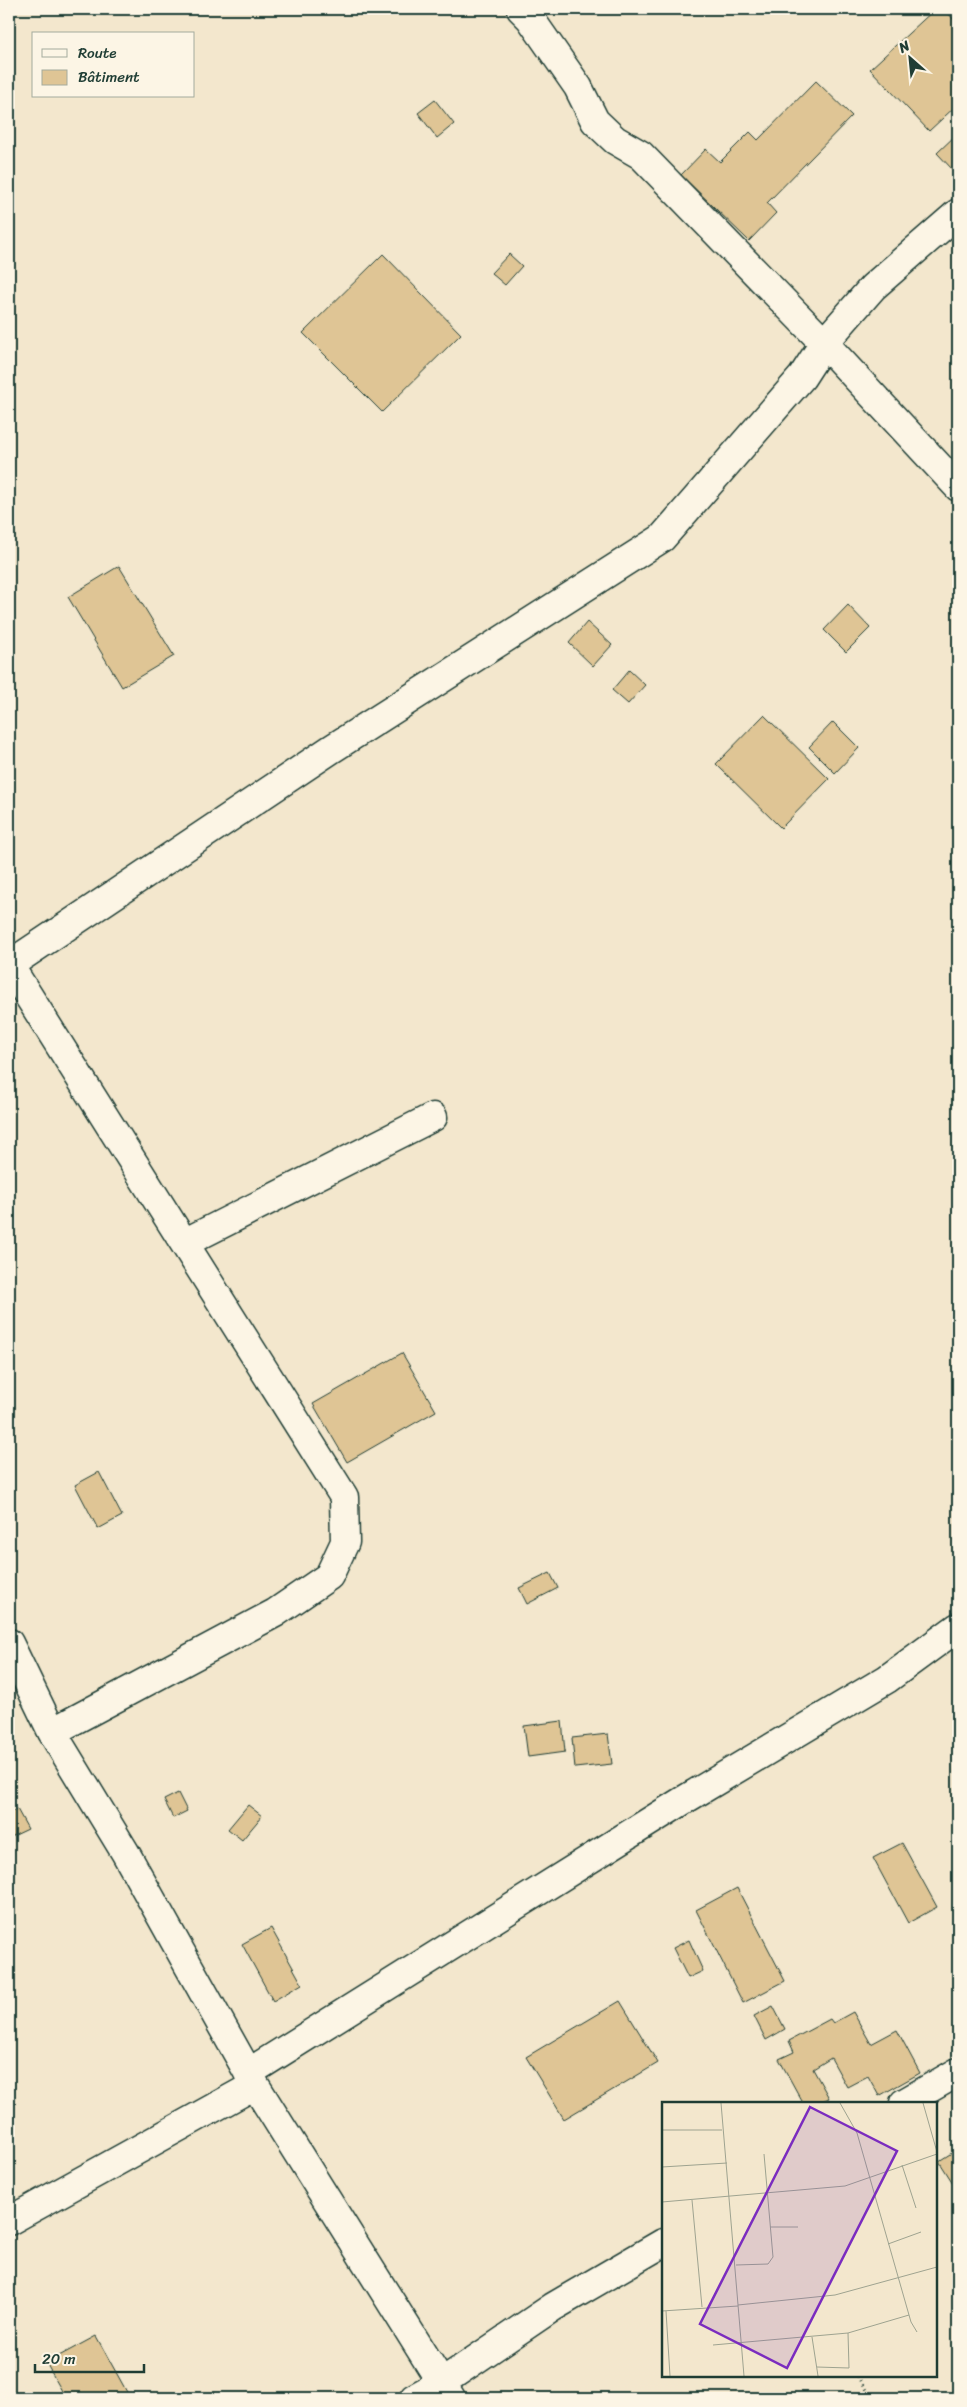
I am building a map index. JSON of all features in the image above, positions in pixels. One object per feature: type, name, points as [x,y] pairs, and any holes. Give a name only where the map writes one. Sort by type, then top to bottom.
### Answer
[{"type":"street","points":[[521,9],[530,18],[578,87],[595,121],[615,140],[641,155],[824,342],[958,487]]},
{"type":"street","points":[[52,1732],[275,1613],[329,1576],[345,1542],[344,1497],[9,965],[330,750],[662,538],[802,377],[824,342],[873,287],[958,213]]},
{"type":"street","points":[[184,1243],[433,1117]]},
{"type":"street","points":[[9,2221],[252,2079],[684,1800],[887,1679],[958,1627]]},
{"type":"street","points":[[9,1643],[52,1732],[125,1852],[252,2079],[446,2391]]},
{"type":"street","points":[[906,2102],[958,2072]]},
{"type":"street","points":[[414,2398],[446,2391],[552,2307],[662,2244]]},
{"type":"path","points":[[859,2377],[872,2398]]},
{"type":"building","points":[[935,9],[944,9],[958,24],[958,104],[929,131],[870,69]]},
{"type":"building","points":[[816,81],[852,116],[767,203],[776,213],[749,241],[681,175],[706,149],[720,162],[750,132],[758,140]]},
{"type":"building","points":[[435,100],[454,124],[437,138],[418,113]]},
{"type":"building","points":[[958,133],[958,163],[952,169],[937,153]]},
{"type":"building","points":[[383,254],[461,334],[382,412],[303,333]]},
{"type":"building","points":[[509,254],[522,266],[505,285],[491,273]]},
{"type":"building","points":[[119,566],[174,656],[122,687],[68,597]]},
{"type":"building","points":[[848,605],[870,628],[846,652],[824,630]]},
{"type":"building","points":[[587,622],[612,645],[593,666],[569,643]]},
{"type":"building","points":[[629,670],[645,685],[628,704],[612,690]]},
{"type":"building","points":[[764,715],[829,779],[781,828],[716,764]]},
{"type":"building","points":[[833,722],[859,748],[835,773],[809,747]]},
{"type":"building","points":[[402,1353],[436,1411],[347,1462],[313,1404]]},
{"type":"building","points":[[99,1472],[122,1516],[98,1529],[75,1485]]},
{"type":"building","points":[[550,1573],[558,1588],[527,1604],[519,1588]]},
{"type":"building","points":[[562,1721],[565,1752],[528,1757],[524,1726]]},
{"type":"building","points":[[608,1734],[612,1764],[575,1768],[572,1738]]},
{"type":"building","points":[[178,1793],[187,1811],[173,1818],[164,1800]]},
{"type":"building","points":[[248,1805],[262,1816],[242,1840],[228,1829]]},
{"type":"building","points":[[17,1809],[28,1829],[9,1838],[9,1813]]},
{"type":"building","points":[[902,1843],[937,1907],[908,1923],[873,1858]]},
{"type":"building","points":[[737,1888],[785,1981],[743,2003],[696,1910]]},
{"type":"building","points":[[271,1928],[302,1984],[273,2001],[242,1944]]},
{"type":"building","points":[[689,1940],[703,1971],[688,1978],[673,1948]]},
{"type":"building","points":[[620,2001],[658,2063],[564,2119],[526,2057]]},
{"type":"building","points":[[773,2006],[785,2029],[766,2040],[754,2016]]},
{"type":"building","points":[[853,2012],[871,2044],[897,2030],[920,2073],[879,2096],[868,2076],[847,2087],[831,2058],[813,2069],[829,2098],[820,2102],[802,2102],[779,2059],[794,2052],[789,2041],[830,2019],[833,2023]]},
{"type":"building","points":[[958,2149],[958,2191],[939,2161]]},
{"type":"building","points":[[96,2336],[128,2394],[121,2398],[66,2398],[46,2363]]}]
